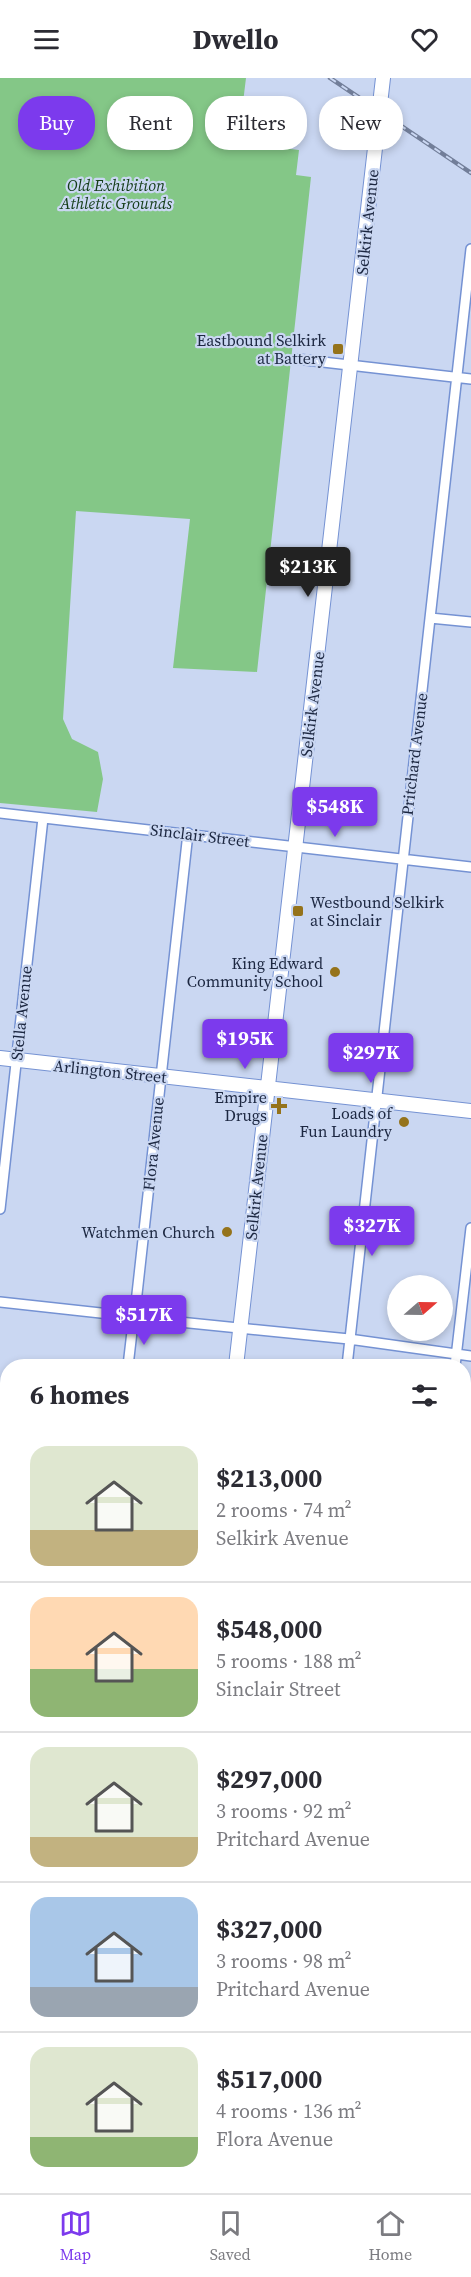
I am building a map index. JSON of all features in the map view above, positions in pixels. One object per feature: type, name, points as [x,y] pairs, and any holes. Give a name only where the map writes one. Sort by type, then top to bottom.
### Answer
[{"type":"main road","name":"Selkirk Avenue","points":[[237,1359],[383,78]]},
{"type":"main road","name":"Arlington Street","points":[[0,1058],[471,1111]]},
{"type":"street","name":"Pritchard Avenue","points":[[348,1359],[471,249]]},
{"type":"street","points":[[297,359],[471,379]]},
{"type":"street","points":[[430,618],[471,622]]},
{"type":"street","name":"Sinclair Street","points":[[0,813],[471,867]]},
{"type":"street","name":"Stella Avenue","points":[[0,1209],[43,818]]},
{"type":"street","name":"Flora Avenue","points":[[129,1359],[188,833]]},
{"type":"street","points":[[456,1359],[471,1228]]},
{"type":"street","points":[[0,1302],[349,1339],[471,1356]]},
{"type":"green space","name":"Old Exhibition Athletic Grounds","points":[[0,78],[246,78],[244,96],[205,96],[205,150],[299,150],[296,175],[311,177],[257,672],[173,668],[190,519],[76,511],[63,719],[72,739],[98,752],[103,779],[97,812],[0,803]]},
{"type":"railway","points":[[330,78],[471,173]]},
{"type":"place","name":"Eastbound Selkirk at Battery","points":[[338,349]]},
{"type":"place","name":"Westbound Selkirk at Sinclair","points":[[298,911]]},
{"type":"place","name":"King Edward Community School","points":[[335,972]]},
{"type":"place","name":"Empire Drugs","points":[[279,1106]]},
{"type":"place","name":"Loads of Fun Laundry","points":[[404,1122]]},
{"type":"place","name":"Watchmen Church","points":[[227,1232]]}]
